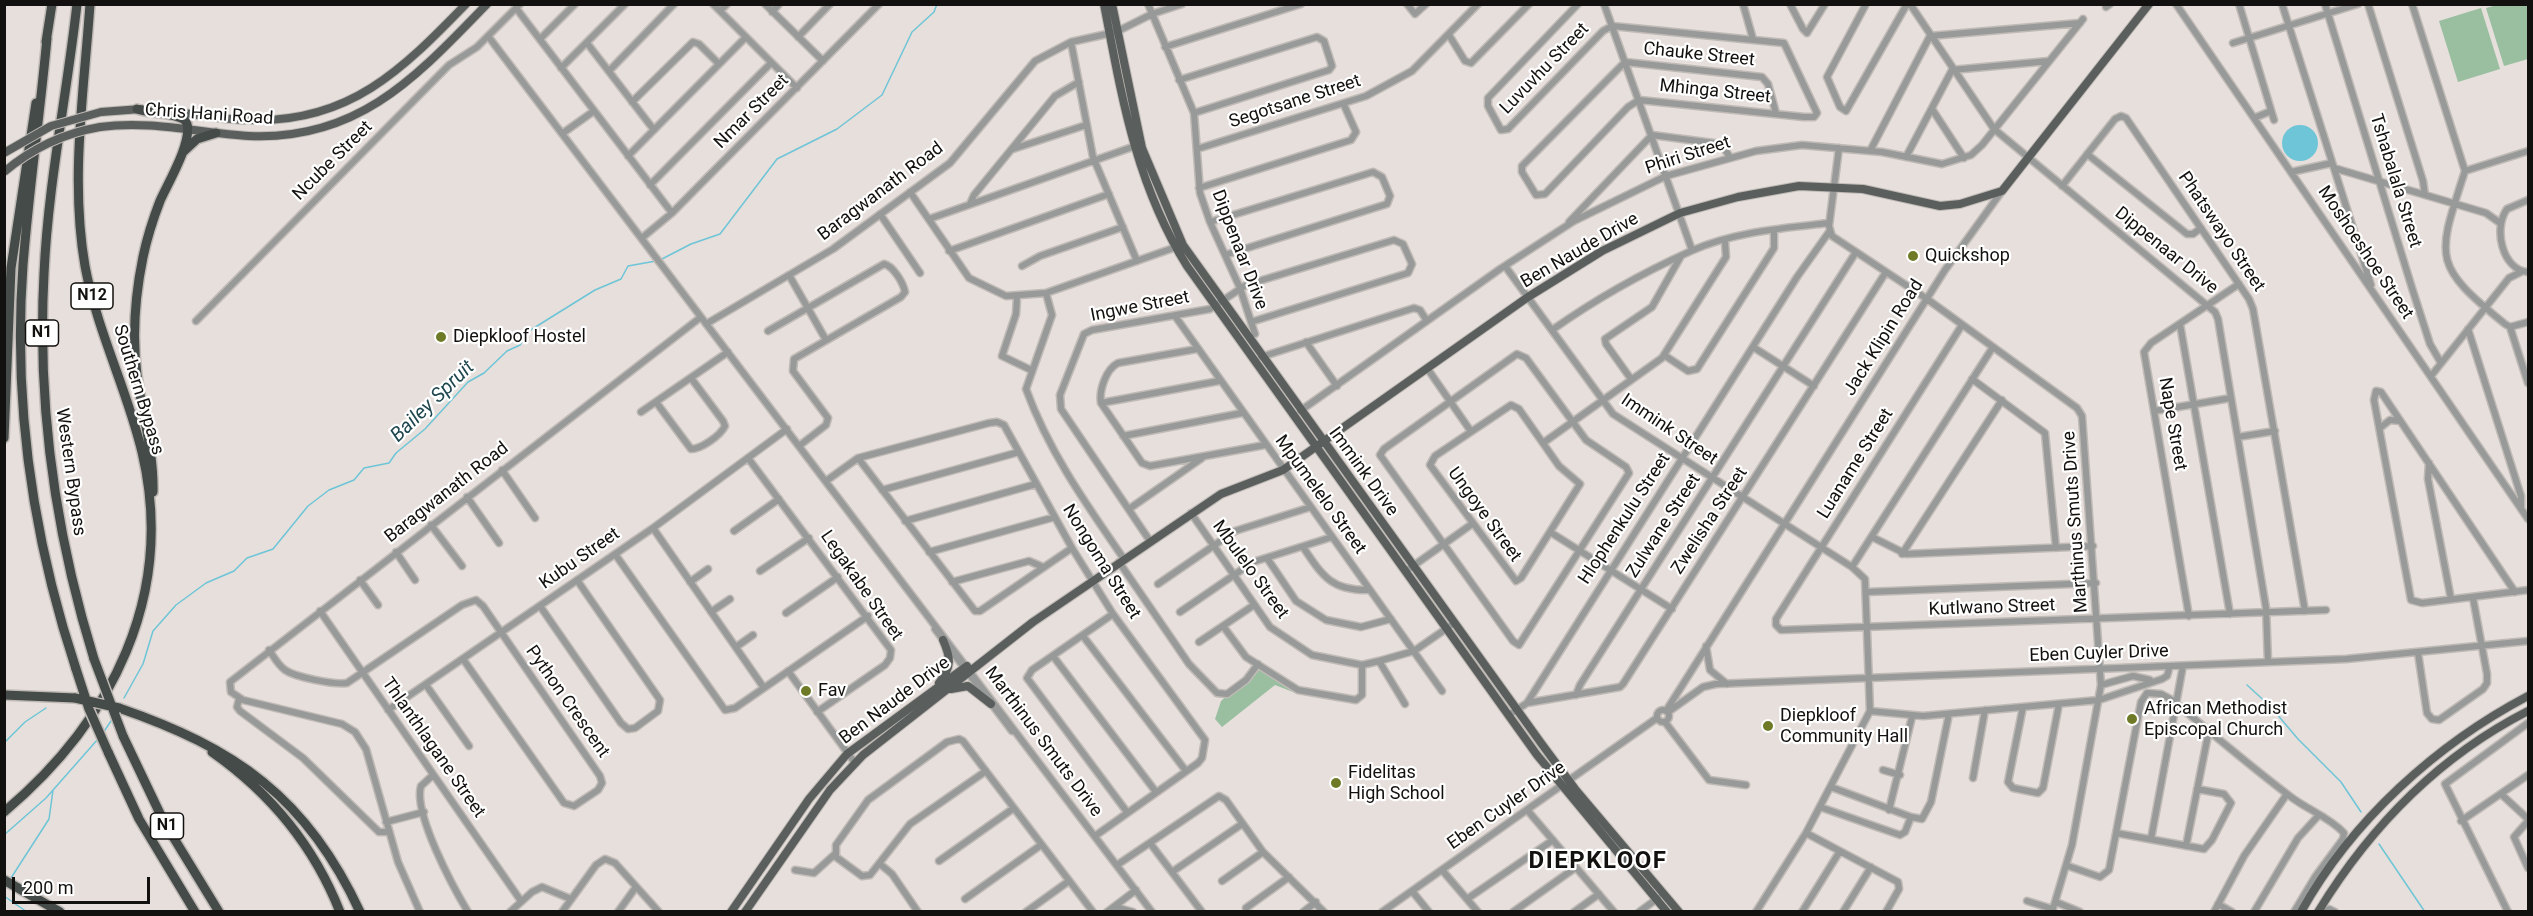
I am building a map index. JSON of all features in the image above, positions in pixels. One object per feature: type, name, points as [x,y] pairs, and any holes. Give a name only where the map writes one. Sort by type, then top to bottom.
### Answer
[{"type":"highway","name":"N1","points":[[47,38],[52,4]]},
{"type":"highway","name":"Western Bypass","points":[[77,4],[49,207],[44,273],[42,346],[45,417],[55,499],[69,569],[94,659],[123,736],[164,822],[219,912]]},
{"type":"highway","name":"Southern Bypass","points":[[4,812],[72,744],[101,705],[122,664],[146,588],[151,506],[135,426],[97,317],[82,243],[78,178],[90,4]]},
{"type":"highway","points":[[4,438],[9,302],[15,235],[47,38]]},
{"type":"highway","name":"Western Bypass","points":[[47,38],[23,266],[22,391],[27,447],[40,534],[57,608],[89,710],[140,819],[195,912]]},
{"type":"highway","points":[[136,109],[177,116],[184,119],[187,128],[181,154],[160,202],[147,240],[136,295],[134,344],[137,375],[152,456],[151,506]]},
{"type":"highway","points":[[181,154],[197,139],[216,133]]},
{"type":"highway","points":[[4,694],[75,698],[119,708],[206,742],[232,759],[286,803],[327,851],[360,912]]},
{"type":"highway","points":[[163,724],[223,760],[266,798],[310,853],[339,912]]},
{"type":"highway","points":[[4,880],[60,912]]},
{"type":"main road","name":"Chris Hani Road","points":[[4,153],[51,126],[101,112],[136,109],[252,120],[284,119],[325,110],[354,99],[386,80],[410,61],[466,4]]},
{"type":"main road","name":"Chris Hani Road","points":[[4,172],[52,141],[100,127],[137,124],[257,136],[288,134],[322,126],[362,112],[411,80],[487,4]]},
{"type":"main road","name":"Immink Drive","points":[[1104,4],[1113,33],[1137,146],[1179,246],[1218,304],[1513,712],[1679,912]]},
{"type":"main road","name":"Immink Drive","points":[[1112,4],[1113,33]]},
{"type":"main road","name":"Jack Klipin Road","points":[[2002,191],[2150,4]]},
{"type":"main road","name":"Ben Naude Drive","points":[[731,912],[809,800],[847,754],[1191,513],[1226,491],[1283,470],[1528,297],[1602,251],[1680,213],[1770,190],[1834,186],[1882,192],[1940,206],[1960,204],[2002,191]]},
{"type":"main road","name":"Immink Drive","points":[[1218,304],[1261,357],[1300,411],[1320,445]]},
{"type":"main road","points":[[932,696],[950,667],[950,656],[943,640]]},
{"type":"main road","points":[[932,696],[962,685],[974,689],[991,704]]},
{"type":"main road","name":"Ben Naude Drive","points":[[745,912],[819,804],[855,763],[932,696]]},
{"type":"main road","points":[[2301,912],[2320,882],[2352,840],[2398,790],[2458,740],[2529,696]]},
{"type":"main road","points":[[2318,912],[2368,841],[2409,796],[2482,737],[2529,711]]},
{"type":"main road","name":"Immink Drive","points":[[1513,712],[1562,788],[1666,912]]},
{"type":"street","points":[[540,39],[574,4]]},
{"type":"street","points":[[561,68],[625,4]]},
{"type":"street","points":[[609,71],[674,4]]},
{"type":"street","points":[[713,4],[797,88]]},
{"type":"street","points":[[720,11],[727,4]]},
{"type":"street","points":[[765,4],[823,61]]},
{"type":"street","points":[[772,12],[779,4]]},
{"type":"street","points":[[798,37],[830,4]]},
{"type":"street","name":"Nmar Street","points":[[643,237],[672,213],[879,4]]},
{"type":"street","name":"Dippenaar Drive","points":[[1148,4],[1194,112],[1199,188],[1210,222],[1240,288],[1255,334]]},
{"type":"street","name":"Baragwanath Road","points":[[706,324],[833,249],[951,162],[1032,63],[1071,42],[1113,33],[1152,14],[1182,4]]},
{"type":"street","points":[[1165,47],[1300,4]]},
{"type":"street","points":[[1407,4],[1411,12],[1418,13],[1425,4]]},
{"type":"street","name":"Segotsane Street","points":[[1197,149],[1344,105],[1409,74],[1478,4]]},
{"type":"street","points":[[1449,35],[1465,61],[1473,62],[1529,4]]},
{"type":"street","name":"Luvuvhu Street","points":[[1578,4],[1487,99],[1500,129],[1508,129],[1603,31],[1612,26],[1753,39],[1786,45],[1817,106]]},
{"type":"street","points":[[1604,4],[1692,250]]},
{"type":"street","points":[[1743,4],[1753,39]]},
{"type":"street","points":[[1790,4],[1806,33],[1810,31],[1825,4]]},
{"type":"street","points":[[1866,4],[1827,77],[1840,107],[1844,110],[1849,109],[1909,4]]},
{"type":"street","name":"Dippenaar Drive","points":[[1909,4],[1994,129],[2027,159],[2208,304],[2218,319],[2266,613],[2268,662]]},
{"type":"street","name":"Moshoeshoe Street","points":[[2176,4],[2529,519]]},
{"type":"street","points":[[2239,4],[2274,120]]},
{"type":"street","points":[[2282,4],[2373,291]]},
{"type":"street","name":"Tshabalala Street","points":[[2325,4],[2430,344],[2441,363]]},
{"type":"street","points":[[2233,43],[2358,4]]},
{"type":"street","points":[[2368,4],[2423,181],[2425,195]]},
{"type":"street","points":[[2412,4],[2465,171],[2444,240],[2445,253],[2459,284],[2510,327],[2529,383]]},
{"type":"street","points":[[672,213],[561,68],[518,6],[488,36],[643,237],[701,317]]},
{"type":"street","points":[[1870,151],[1930,36],[2081,21],[1978,149],[1964,158],[1932,109]]},
{"type":"street","name":"Ncube Street","points":[[196,321],[449,65],[488,36]]},
{"type":"street","points":[[628,156],[746,37]]},
{"type":"street","points":[[1179,80],[1317,37],[1324,40],[1331,65],[1329,70],[1194,112]]},
{"type":"street","points":[[1071,42],[1094,160],[1137,261]]},
{"type":"street","points":[[587,43],[654,130]]},
{"type":"street","points":[[632,102],[691,43],[699,44],[719,64]]},
{"type":"street","points":[[1906,157],[1952,70],[2049,61]]},
{"type":"street","name":"Chauke Street","points":[[1534,193],[1522,172],[1522,166],[1625,62],[1762,77],[1768,84],[1776,113]]},
{"type":"street","points":[[650,185],[771,63]]},
{"type":"street","points":[[970,204],[973,196],[1054,96],[1078,82]]},
{"type":"street","name":"Mhinga Street","points":[[1534,193],[1540,196],[1545,194],[1628,107],[1639,100],[1811,117],[1817,114],[1817,106]]},
{"type":"street","points":[[1199,188],[1351,140],[1356,132],[1344,105]]},
{"type":"street","points":[[563,133],[594,111]]},
{"type":"street","points":[[2254,117],[2271,111]]},
{"type":"street","name":"Phatswayo Street","points":[[2062,186],[2115,119],[2118,116],[2126,118],[2239,284],[2253,309],[2305,612]]},
{"type":"street","points":[[1011,149],[1086,125]]},
{"type":"street","points":[[1652,135],[1721,144],[1730,157]]},
{"type":"street","points":[[1568,225],[1576,213],[1652,135]]},
{"type":"street","name":"Phiri Street","points":[[1300,411],[1505,266],[1586,213],[1666,176],[1730,157],[1802,145],[1870,151],[1942,164],[1964,158]]},
{"type":"street","points":[[929,219],[1137,146]]},
{"type":"street","points":[[1829,232],[1839,148]]},
{"type":"street","points":[[2465,171],[2529,151]]},
{"type":"street","points":[[2087,154],[2187,234],[2193,234],[2202,228]]},
{"type":"street","points":[[2291,172],[2333,165],[2454,204],[2486,213],[2503,214]]},
{"type":"street","points":[[1210,222],[1373,172],[1382,177],[1390,196],[1389,203],[1384,206],[1225,255]]},
{"type":"street","name":"Jack Klipin Road","points":[[1707,644],[1970,232],[2002,191]]},
{"type":"street","points":[[910,192],[949,251],[973,281],[1002,295],[1017,297],[1046,293],[1179,246]]},
{"type":"street","points":[[949,251],[1108,194]]},
{"type":"street","points":[[2521,272],[2512,265],[2502,243],[2500,223],[2503,214],[2512,206],[2529,200]]},
{"type":"street","points":[[2486,213],[2500,223]]},
{"type":"street","points":[[880,214],[920,273]]},
{"type":"street","points":[[1552,330],[1623,284],[1692,250],[1773,230],[1829,223]]},
{"type":"street","points":[[1022,266],[1040,256],[1123,227]]},
{"type":"street","points":[[1664,355],[1688,371],[1696,370],[1775,246],[1773,230]]},
{"type":"street","name":"Marthinus Smuts Drive","points":[[1829,232],[1927,299],[2081,412],[2096,583],[2101,685],[2068,866],[2052,910]]},
{"type":"street","name":"Hlophenkulu Street","points":[[1527,703],[1753,346],[1829,232]]},
{"type":"street","name":"Ingwe Street","points":[[1150,541],[1062,412],[1060,395],[1081,340],[1087,333],[1174,316],[1218,304],[1240,288],[1396,239],[1403,244],[1412,264],[1407,273],[1251,322]]},
{"type":"street","points":[[1543,443],[1664,355],[1726,257],[1725,241]]},
{"type":"street","name":"Zulwane Street","points":[[1576,695],[1580,685],[1856,252]]},
{"type":"street","points":[[1631,379],[1605,339],[1652,307],[1681,256]]},
{"type":"street","points":[[768,331],[886,263],[905,292],[901,297],[826,339],[793,362],[793,370],[828,418],[826,425],[799,446]]},
{"type":"street","points":[[2509,278],[2512,265]]},
{"type":"street","name":"Immink Street","points":[[1505,266],[1614,415],[1852,567],[1864,577],[1867,592],[1870,711]]},
{"type":"street","name":"Zwelisha Street","points":[[1513,712],[1527,703],[1621,687],[1744,498],[1886,272]]},
{"type":"street","points":[[2431,376],[2509,278],[2521,272],[2529,272]]},
{"type":"street","points":[[789,275],[826,339]]},
{"type":"street","name":"Nape Street","points":[[2189,616],[2144,352],[2151,343],[2239,284]]},
{"type":"street","points":[[1046,293],[1052,315],[1025,388],[1046,440],[1189,664],[1217,693],[1227,694],[1246,680],[1258,664]]},
{"type":"street","points":[[1017,297],[1016,314],[1002,356],[1031,370]]},
{"type":"street","points":[[1261,357],[1414,308],[1420,310],[1427,321]]},
{"type":"street","name":"Mpumelelo Street","points":[[1174,316],[1443,691]]},
{"type":"street","name":"Baragwanath Road","points":[[239,699],[229,690],[230,682],[701,317]]},
{"type":"street","name":"Marthinus Smuts Drive","points":[[701,317],[1152,912]]},
{"type":"street","points":[[2510,327],[2529,321]]},
{"type":"street","points":[[2180,324],[2230,614]]},
{"type":"street","name":"Luaname Street","points":[[1776,619],[1962,325]]},
{"type":"street","points":[[2468,329],[2521,496],[2521,508]]},
{"type":"street","points":[[1306,342],[1337,386]]},
{"type":"street","points":[[1753,346],[1814,386]]},
{"type":"street","points":[[1852,567],[1993,347]]},
{"type":"street","points":[[1197,349],[1116,364],[1108,371],[1100,394],[1101,403],[1142,463],[1148,466],[1265,445]]},
{"type":"street","points":[[641,412],[728,352]]},
{"type":"street","points":[[1517,354],[1526,358],[1588,442],[1626,467],[1629,474],[1522,644],[1518,645],[1513,641],[1381,457],[1384,449],[1450,401],[1517,354]]},
{"type":"street","points":[[1430,368],[1470,430]]},
{"type":"street","points":[[656,402],[691,449],[697,448],[721,432],[725,426],[723,421],[691,378]]},
{"type":"street","points":[[1972,379],[2045,433],[2056,548]]},
{"type":"street","points":[[1101,403],[1219,381]]},
{"type":"street","points":[[2515,592],[2381,392],[2374,394],[2409,598],[2413,602],[2529,591]]},
{"type":"street","points":[[2154,411],[2231,398]]},
{"type":"street","points":[[1902,554],[2001,400]]},
{"type":"street","name":"Ungoye Street","points":[[1512,405],[1519,409],[1543,443],[1559,466],[1580,484],[1521,578],[1516,581],[1430,465],[1435,456],[1470,430],[1512,405]]},
{"type":"street","points":[[1123,436],[1242,413]]},
{"type":"street","points":[[2380,428],[2390,420],[2402,422]]},
{"type":"street","name":"Nongoma Street","points":[[826,481],[858,458],[997,422],[1004,425],[1072,548],[1113,614],[1204,737],[1202,758],[1095,836]]},
{"type":"street","name":"Kubu Street","points":[[388,710],[653,528],[786,429]]},
{"type":"street","points":[[2238,437],[2275,431]]},
{"type":"street","points":[[882,490],[1019,452]]},
{"type":"street","points":[[1129,509],[1203,457]]},
{"type":"street","name":"Legakabe Street","points":[[748,458],[889,645],[891,654],[888,662],[817,712]]},
{"type":"street","points":[[858,458],[972,609],[978,612],[1072,548]]},
{"type":"street","points":[[2429,463],[2428,479],[2451,599]]},
{"type":"street","points":[[502,470],[535,518]]},
{"type":"street","points":[[905,520],[1036,484]]},
{"type":"street","points":[[2433,496],[2446,489]]},
{"type":"street","points":[[466,497],[500,543]]},
{"type":"street","points":[[734,531],[779,499]]},
{"type":"street","points":[[1158,584],[1239,528],[1311,507]]},
{"type":"street","name":"Mbulelo Street","points":[[1191,513],[1273,630],[1312,655],[1362,664],[1379,662],[1414,651],[1450,626]]},
{"type":"street","points":[[929,552],[1055,517]]},
{"type":"street","points":[[1409,569],[1472,524]]},
{"type":"street","points":[[431,525],[462,566]]},
{"type":"street","points":[[653,528],[764,688]]},
{"type":"street","points":[[1551,532],[1672,609]]},
{"type":"street","points":[[1180,612],[1253,562],[1332,537]]},
{"type":"street","points":[[1872,537],[1902,554],[2093,546]]},
{"type":"street","points":[[760,571],[809,538]]},
{"type":"street","points":[[1304,547],[1320,573],[1330,581],[1350,590],[1370,590]]},
{"type":"street","points":[[396,552],[415,580]]},
{"type":"street","points":[[615,554],[720,706],[727,711],[735,708],[868,616]]},
{"type":"street","points":[[1267,558],[1296,600],[1326,620],[1361,627],[1391,619]]},
{"type":"street","points":[[952,582],[1029,561],[1043,567]]},
{"type":"street","points":[[690,582],[708,569]]},
{"type":"street","points":[[786,613],[838,577]]},
{"type":"street","points":[[360,580],[378,605]]},
{"type":"street","points":[[540,606],[621,723],[628,729],[635,728],[658,711],[660,700],[577,580]]},
{"type":"street","points":[[1867,592],[2096,583]]},
{"type":"street","name":"Marthinus Smuts Drive","points":[[909,591],[943,640],[968,669]]},
{"type":"street","points":[[711,612],[730,598]]},
{"type":"street","points":[[2418,653],[2427,713],[2435,721],[2486,685],[2473,598]]},
{"type":"street","name":"Python Crescent","points":[[363,673],[471,600],[481,604],[600,776],[602,783],[596,792],[574,806],[564,803],[463,659]]},
{"type":"street","points":[[1199,642],[1254,605]]},
{"type":"street","name":"Kutlwano Street","points":[[1776,619],[1776,625],[1784,632],[2326,610]]},
{"type":"street","name":"Thlanthlagane Street","points":[[320,611],[521,901]]},
{"type":"street","points":[[1113,614],[1029,673],[1028,682],[1127,812]]},
{"type":"street","points":[[1223,626],[1246,657],[1302,692],[1352,701],[1362,695],[1362,664]]},
{"type":"street","points":[[736,647],[753,635]]},
{"type":"street","points":[[1083,636],[1186,771]]},
{"type":"street","name":"Eben Cuyler Drive","points":[[1382,912],[1707,686],[2268,662],[2418,653],[2529,641]]},
{"type":"street","points":[[1707,644],[1710,669],[1727,684]]},
{"type":"street","points":[[1707,644],[1664,716],[1709,780],[1746,785]]},
{"type":"street","points":[[269,650],[282,667],[297,675],[343,684],[351,682],[363,673]]},
{"type":"street","points":[[1053,656],[1156,792]]},
{"type":"street","points":[[1379,662],[1405,704]]},
{"type":"street","points":[[1756,912],[1806,833],[1870,711],[1912,717],[2099,700],[2167,676],[2170,666]]},
{"type":"street","points":[[2151,840],[2177,705],[2182,666]]},
{"type":"street","points":[[968,669],[991,704],[1027,746]]},
{"type":"street","points":[[788,671],[855,763]]},
{"type":"street","points":[[2101,685],[2113,684],[2133,676],[2151,681]]},
{"type":"street","points":[[426,685],[469,746]]},
{"type":"street","points":[[2068,866],[2100,877],[2105,875],[2109,867],[2142,698],[2147,693],[2158,693],[2177,705],[2288,794],[2344,834],[2294,912]]},
{"type":"street","points":[[388,832],[379,832],[303,758],[240,711],[237,707],[239,699],[337,722],[352,729],[366,749],[388,832],[398,862],[420,912]]},
{"type":"street","points":[[2023,707],[2009,784],[2013,788],[2034,792],[2042,790],[2059,704]]},
{"type":"street","points":[[1973,778],[1985,710]]},
{"type":"street","points":[[1831,787],[1911,818],[1922,819],[1927,812],[1949,714]]},
{"type":"street","points":[[1889,810],[1900,775],[1912,717]]},
{"type":"street","points":[[2508,912],[2445,787],[2446,781],[2529,723]]},
{"type":"street","points":[[2186,846],[2208,730]]},
{"type":"street","points":[[795,870],[814,873],[834,854],[836,845],[875,793],[952,739],[963,741],[1093,912]]},
{"type":"street","points":[[1884,770],[1900,775]]},
{"type":"street","points":[[834,854],[864,877],[870,875],[910,824],[986,771]]},
{"type":"street","points":[[433,775],[420,789],[424,812],[440,860],[468,912]]},
{"type":"street","points":[[2462,821],[2529,775]]},
{"type":"street","points":[[2116,833],[2201,849],[2207,847],[2230,805],[2224,794],[2197,789]]},
{"type":"street","points":[[2214,912],[2244,856],[2288,794]]},
{"type":"street","points":[[2501,794],[2529,820],[2514,837],[2529,868]]},
{"type":"street","points":[[1117,865],[1217,796],[1226,800],[1263,852],[1324,912]]},
{"type":"street","points":[[1820,807],[1900,836],[1905,832],[1911,818]]},
{"type":"street","points":[[939,861],[1014,808]]},
{"type":"street","points":[[1528,811],[1614,912]]},
{"type":"street","points":[[386,822],[424,812]]},
{"type":"street","points":[[2254,912],[2298,838],[2319,815]]},
{"type":"street","points":[[1172,872],[1242,824]]},
{"type":"street","points":[[1806,833],[1898,882],[1900,887],[1886,912]]},
{"type":"street","points":[[1467,899],[1552,840]]},
{"type":"street","points":[[1150,843],[1202,912]]},
{"type":"street","points":[[965,899],[1041,845]]},
{"type":"street","points":[[1802,912],[1840,851]]},
{"type":"street","points":[[1222,881],[1263,852]]},
{"type":"street","points":[[562,912],[596,865],[606,859],[615,863],[658,912]]},
{"type":"street","points":[[880,864],[892,874],[918,912]]},
{"type":"street","points":[[1843,912],[1871,867]]},
{"type":"street","points":[[1513,912],[1575,868]]},
{"type":"street","points":[[1442,870],[1478,912]]},
{"type":"street","points":[[1246,908],[1289,877]]},
{"type":"street","points":[[1026,912],[1069,881]]},
{"type":"street","points":[[510,912],[521,901],[542,887],[571,899]]},
{"type":"street","points":[[618,912],[636,887]]},
{"type":"street","points":[[1107,912],[1136,890]]},
{"type":"street","points":[[1412,891],[1429,912]]},
{"type":"street","points":[[1574,912],[1599,894]]},
{"type":"street","points":[[1639,912],[1664,894]]},
{"type":"street","points":[[2028,901],[2052,910]]},
{"type":"street","points":[[1303,912],[1316,902]]},
{"type":"street","points":[[2056,902],[2080,912]]},
{"type":"street","points":[[1393,904],[1400,912]]},
{"type":"street","points":[[2218,904],[2232,912]]},
{"type":"street","points":[[1114,907],[1133,912]]},
{"type":"green space","points":[[2497,5],[2528,5],[2528,59],[2504,66],[2486,8]]},
{"type":"green space","points":[[2481,8],[2500,69],[2458,82],[2439,21]]},
{"type":"green space","points":[[1258,668],[1298,694],[1275,685],[1222,727],[1215,719],[1221,701]]},
{"type":"water","points":[[2300,125],[2313,130],[2318,143],[2313,156],[2300,161],[2287,156],[2282,143],[2287,130]]},
{"type":"waterway","name":"Bailey Spruit","points":[[660,260],[691,244],[720,234],[777,159],[837,129],[882,95],[912,32],[934,12],[937,4]]},
{"type":"waterway","name":"Bailey Spruit","points":[[124,698],[143,664],[153,631],[176,605],[206,583],[234,571],[247,558],[273,549],[308,506],[329,490],[354,480],[364,468],[389,463],[396,453],[425,429],[468,382],[484,373],[507,351],[520,345],[529,331],[595,290],[621,279],[628,266],[656,261]]},
{"type":"waterway","points":[[2247,685],[2270,706],[2298,739],[2341,782],[2361,812]]},
{"type":"waterway","points":[[4,743],[25,722],[46,708]]},
{"type":"waterway","points":[[103,733],[111,721]]},
{"type":"waterway","points":[[4,835],[46,798],[98,739]]},
{"type":"waterway","points":[[11,878],[49,819],[53,790]]},
{"type":"waterway","points":[[2379,844],[2425,912]]},
{"type":"waterway","points":[[4,896],[27,912]]},
{"type":"place","name":"Quickshop","points":[[1913,256]]},
{"type":"place","name":"Diepkloof Hostel","points":[[441,337]]},
{"type":"place","name":"Fav","points":[[806,691]]},
{"type":"place","name":"African Methodist Episcopal Church","points":[[2132,719]]},
{"type":"place","name":"Diepkloof Community Hall","points":[[1768,726]]},
{"type":"place","name":"Fidelitas High School","points":[[1336,783]]},
{"type":"district","name":"DIEPKLOOF","points":[[1598,862]]}]
